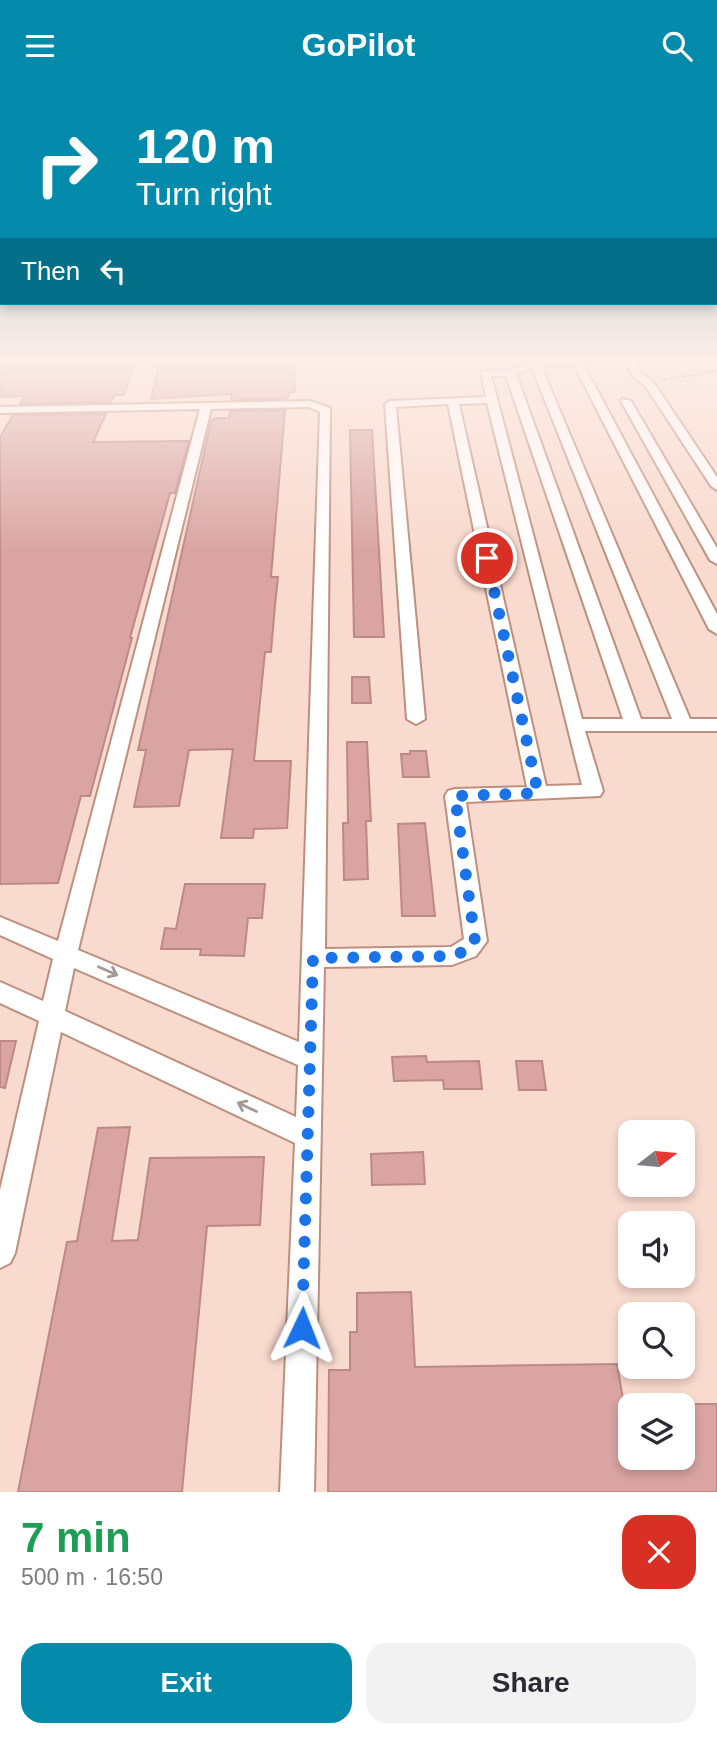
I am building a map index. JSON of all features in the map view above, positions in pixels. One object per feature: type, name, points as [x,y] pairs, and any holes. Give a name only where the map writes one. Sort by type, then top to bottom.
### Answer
[{"type":"street","points":[[0,1253],[66,953],[202,422]]},
{"type":"street","points":[[297,1492],[309,1136],[326,422]]},
{"type":"street","points":[[392,422],[416,719]]},
{"type":"street","points":[[458,422],[538,793]]},
{"type":"street","points":[[313,958],[452,956],[468,950],[475,941],[455,796],[593,791],[498,422]]},
{"type":"street","points":[[527,422],[634,725]]},
{"type":"street","points":[[559,422],[683,725]]},
{"type":"street","points":[[630,422],[717,629]]},
{"type":"street","points":[[634,422],[717,560]]},
{"type":"street","points":[[675,422],[717,486]]},
{"type":"street","points":[[575,725],[717,725]]},
{"type":"street","points":[[0,926],[311,1059]]},
{"type":"street","points":[[0,992],[309,1136]]},
{"type":"building","points":[[9,422],[102,422],[93,442],[189,441],[175,493],[170,493],[90,796],[81,796],[58,883],[0,884],[0,437]]},
{"type":"building","points":[[211,422],[284,422],[271,577],[278,577],[271,652],[265,652],[254,761],[291,761],[287,828],[254,829],[253,838],[221,838],[233,749],[189,750],[179,806],[134,807],[146,750],[138,750]]},
{"type":"building","points":[[350,430],[372,430],[384,637],[354,637]]},
{"type":"building","points":[[352,677],[369,677],[371,703],[352,703]]},
{"type":"building","points":[[347,742],[367,742],[371,821],[366,821],[368,879],[344,880],[343,823],[348,823]]},
{"type":"building","points":[[410,751],[426,751],[429,777],[403,777],[401,754],[410,754]]},
{"type":"building","points":[[425,823],[435,916],[402,916],[398,824]]},
{"type":"building","points":[[185,884],[265,884],[262,918],[248,918],[244,956],[200,955],[201,949],[161,949],[165,928],[176,929]]},
{"type":"building","points":[[0,1041],[16,1041],[5,1088],[0,1087]]},
{"type":"building","points":[[426,1056],[427,1062],[479,1061],[482,1089],[444,1089],[443,1080],[394,1081],[392,1057]]},
{"type":"building","points":[[516,1061],[542,1061],[546,1090],[519,1090]]},
{"type":"building","points":[[130,1127],[112,1241],[138,1240],[150,1158],[264,1157],[260,1225],[207,1226],[182,1492],[18,1492],[67,1242],[77,1241],[98,1128]]},
{"type":"building","points":[[423,1152],[425,1184],[372,1185],[371,1154]]},
{"type":"building","points":[[411,1292],[415,1367],[617,1364],[622,1393],[618,1393],[618,1470],[695,1470],[695,1404],[717,1404],[717,1492],[328,1492],[329,1370],[350,1370],[350,1332],[357,1332],[357,1293]]},
{"type":"route","points":[[302,1328],[313,958],[452,956],[468,950],[475,941],[455,796],[538,793],[487,558]]}]
